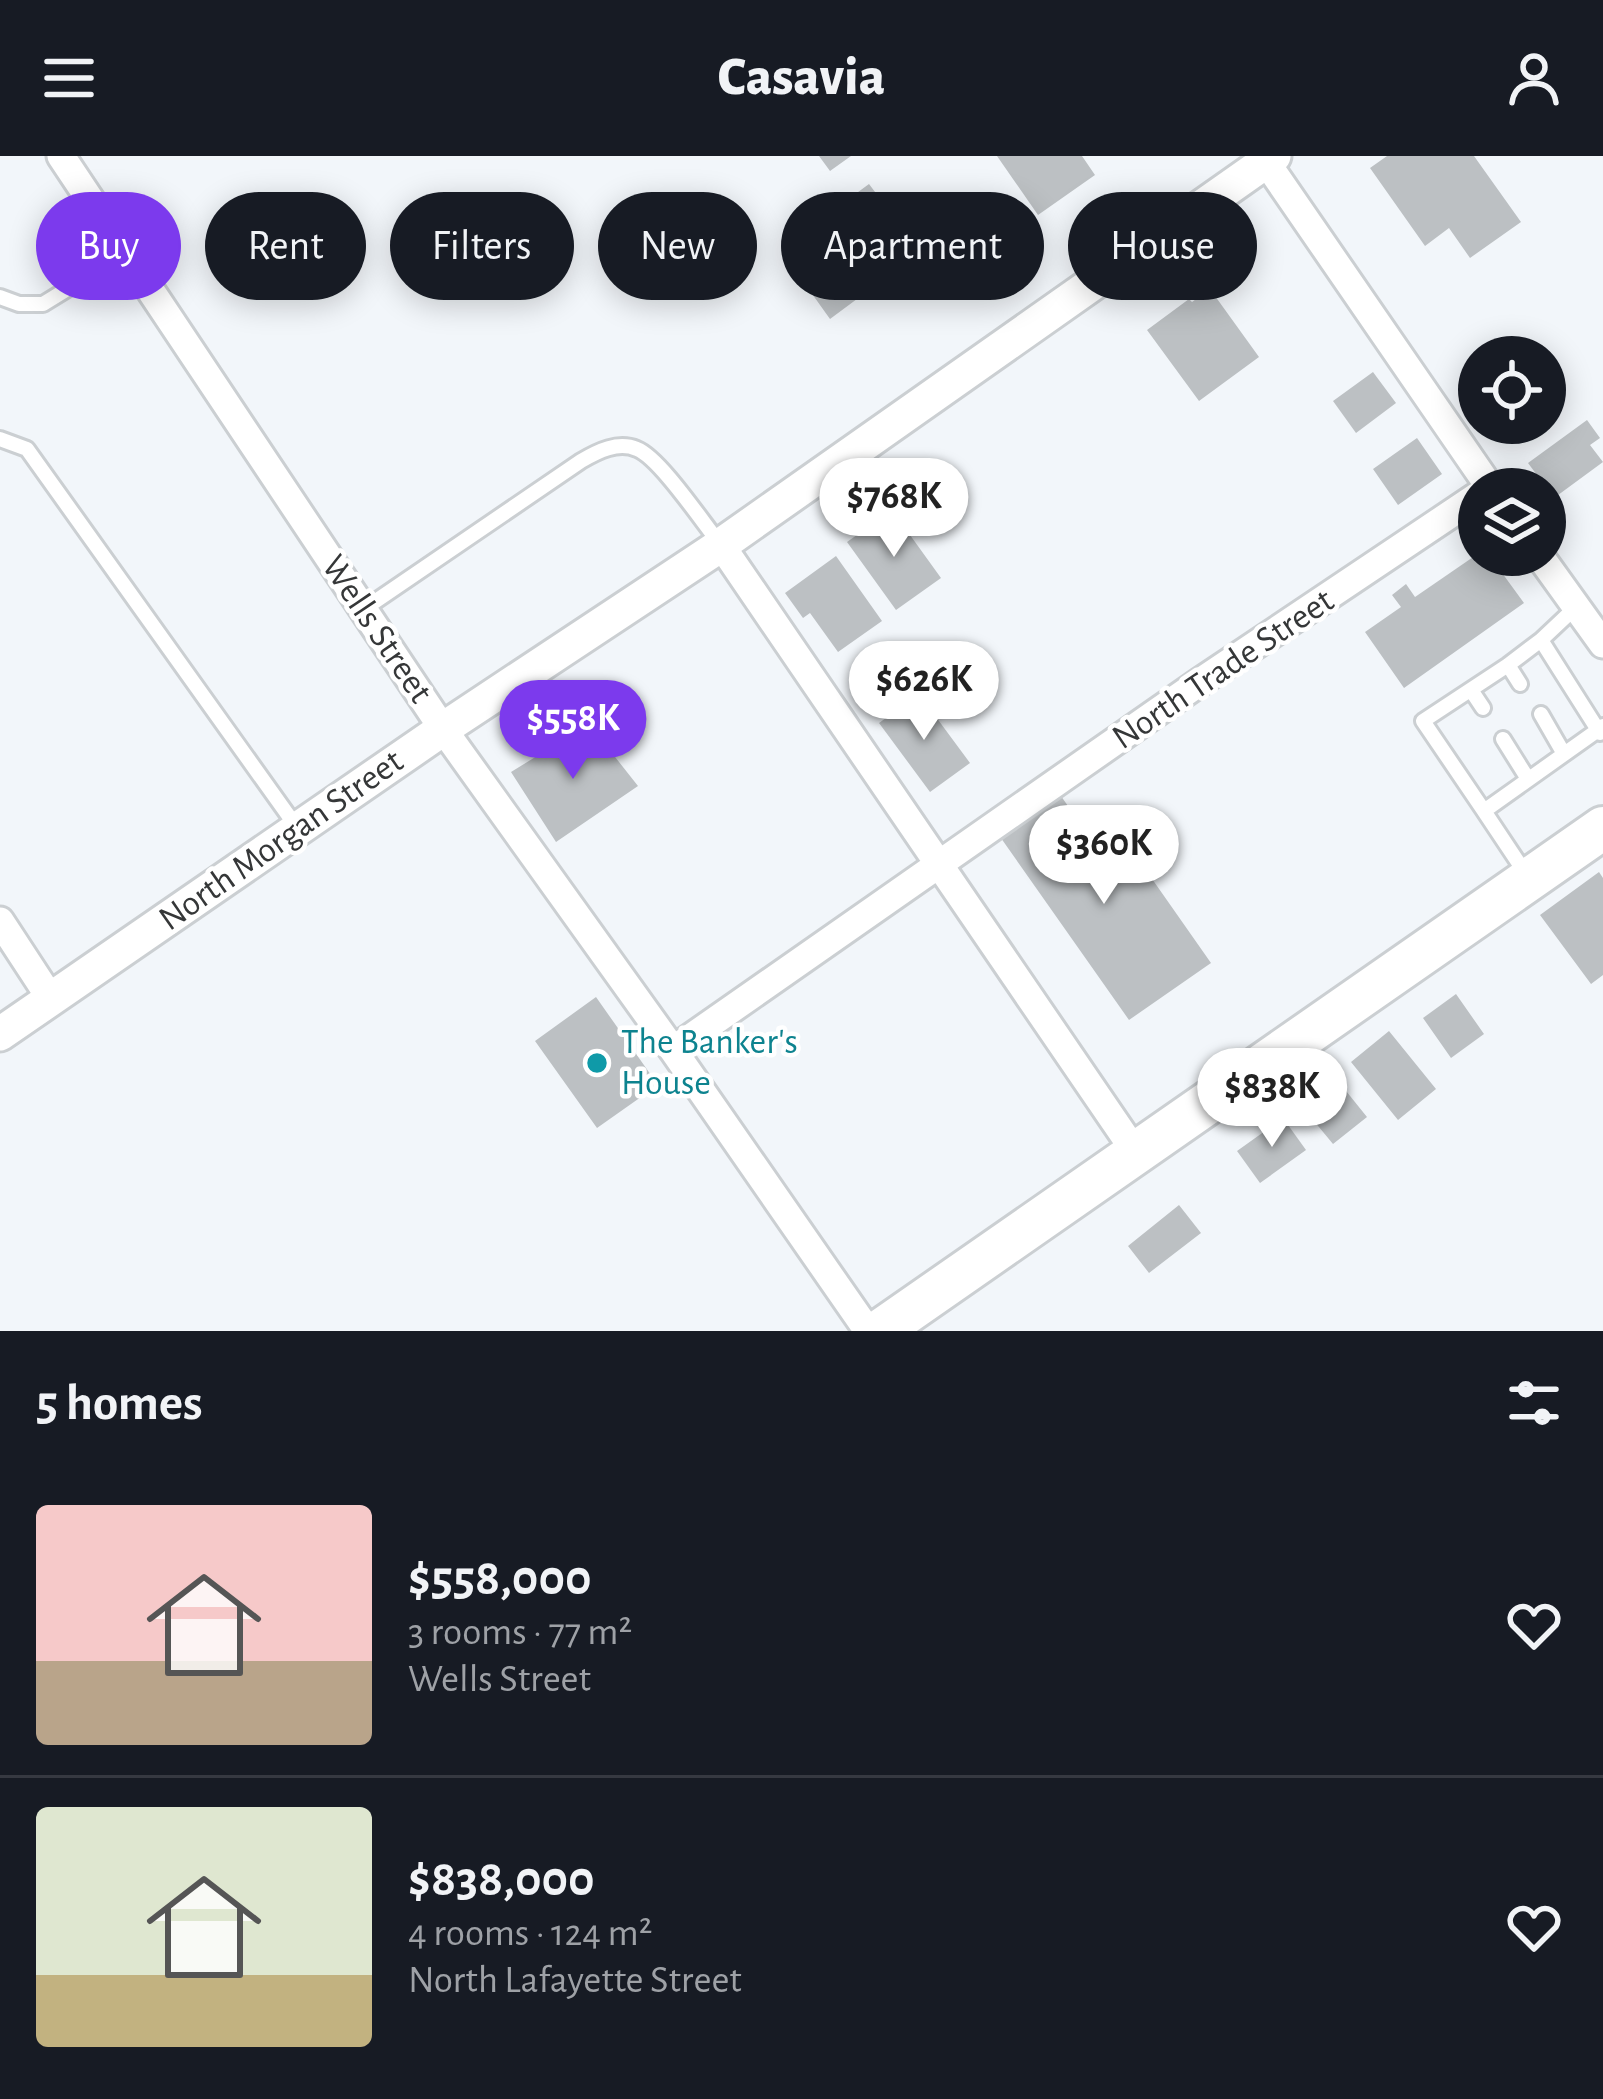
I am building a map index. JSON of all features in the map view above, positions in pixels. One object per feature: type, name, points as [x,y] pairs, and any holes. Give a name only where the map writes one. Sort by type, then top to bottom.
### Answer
[{"type":"main road","points":[[880,1331],[1603,828]]},
{"type":"street","name":"Wells Street","points":[[61,156],[85,192]]},
{"type":"street","points":[[1267,158],[1476,468]]},
{"type":"street","name":"North Morgan Street","points":[[0,1034],[443,729],[721,545],[1267,158]]},
{"type":"street","name":"Wells Street","points":[[157,300],[443,729],[868,1331]]},
{"type":"street","name":"North Trade Street","points":[[673,1050],[1200,682],[1458,509]]},
{"type":"street","points":[[721,545],[1136,1153]]},
{"type":"street","points":[[1554,576],[1603,644]]},
{"type":"street","points":[[0,921],[51,999]]},
{"type":"lane","points":[[0,297],[19,304],[50,300]]},
{"type":"lane","points":[[0,439],[27,449],[298,829]]},
{"type":"lane","points":[[364,609],[581,461],[623,446],[641,450],[655,461],[721,545]]},
{"type":"lane","points":[[1529,879],[1423,721],[1508,665],[1576,607]]},
{"type":"lane","points":[[1484,811],[1601,731],[1541,640]]},
{"type":"lane","points":[[1508,665],[1520,684]]},
{"type":"lane","points":[[1471,690],[1483,708]]},
{"type":"lane","points":[[1540,714],[1564,754]]},
{"type":"lane","points":[[1503,739],[1528,779]]},
{"type":"building","points":[[819,156],[851,156],[830,171]]},
{"type":"building","points":[[997,156],[1082,156],[1095,175],[1044,211],[1044,192],[1022,192]]},
{"type":"building","points":[[1387,156],[1474,156],[1521,222],[1470,258],[1449,228],[1425,246],[1370,168]]},
{"type":"building","points":[[816,300],[856,300],[830,319]]},
{"type":"building","points":[[1188,300],[1218,300],[1259,357],[1199,401],[1147,330]]},
{"type":"building","points":[[1373,372],[1396,403],[1356,433],[1333,401]]},
{"type":"building","points":[[1587,420],[1600,438],[1590,445],[1603,462],[1566,489],[1566,468],[1532,468],[1528,463],[1554,444],[1566,444],[1566,435]]},
{"type":"building","points":[[1417,438],[1442,474],[1398,505],[1373,469]]},
{"type":"building","points":[[892,510],[941,578],[896,610],[847,542]]},
{"type":"building","points":[[836,556],[882,621],[838,652],[810,613],[803,618],[785,593]]},
{"type":"building","points":[[1458,567],[1458,576],[1504,576],[1524,603],[1404,688],[1365,632],[1401,607],[1392,595],[1406,584],[1415,597]]},
{"type":"building","points":[[919,694],[970,763],[930,792],[879,723]]},
{"type":"building","points":[[589,724],[638,786],[556,842],[511,772]]},
{"type":"building","points":[[1056,789],[1121,881],[1143,866],[1211,963],[1129,1020],[996,831]]},
{"type":"building","points":[[1599,872],[1603,878],[1603,975],[1591,984],[1540,915]]},
{"type":"building","points":[[1456,994],[1484,1034],[1451,1058],[1423,1018]]},
{"type":"building","name":"The Banker's House","points":[[596,997],[658,1085],[597,1128],[535,1041]]},
{"type":"building","points":[[1389,1031],[1436,1089],[1398,1120],[1351,1062]]},
{"type":"building","points":[[1338,1081],[1367,1117],[1333,1144],[1304,1109]]},
{"type":"building","points":[[1283,1118],[1306,1150],[1260,1183],[1237,1151]]},
{"type":"building","points":[[1179,1205],[1201,1233],[1149,1273],[1128,1246]]},
{"type":"place","name":"The Banker's House","points":[[597,1063]]}]
